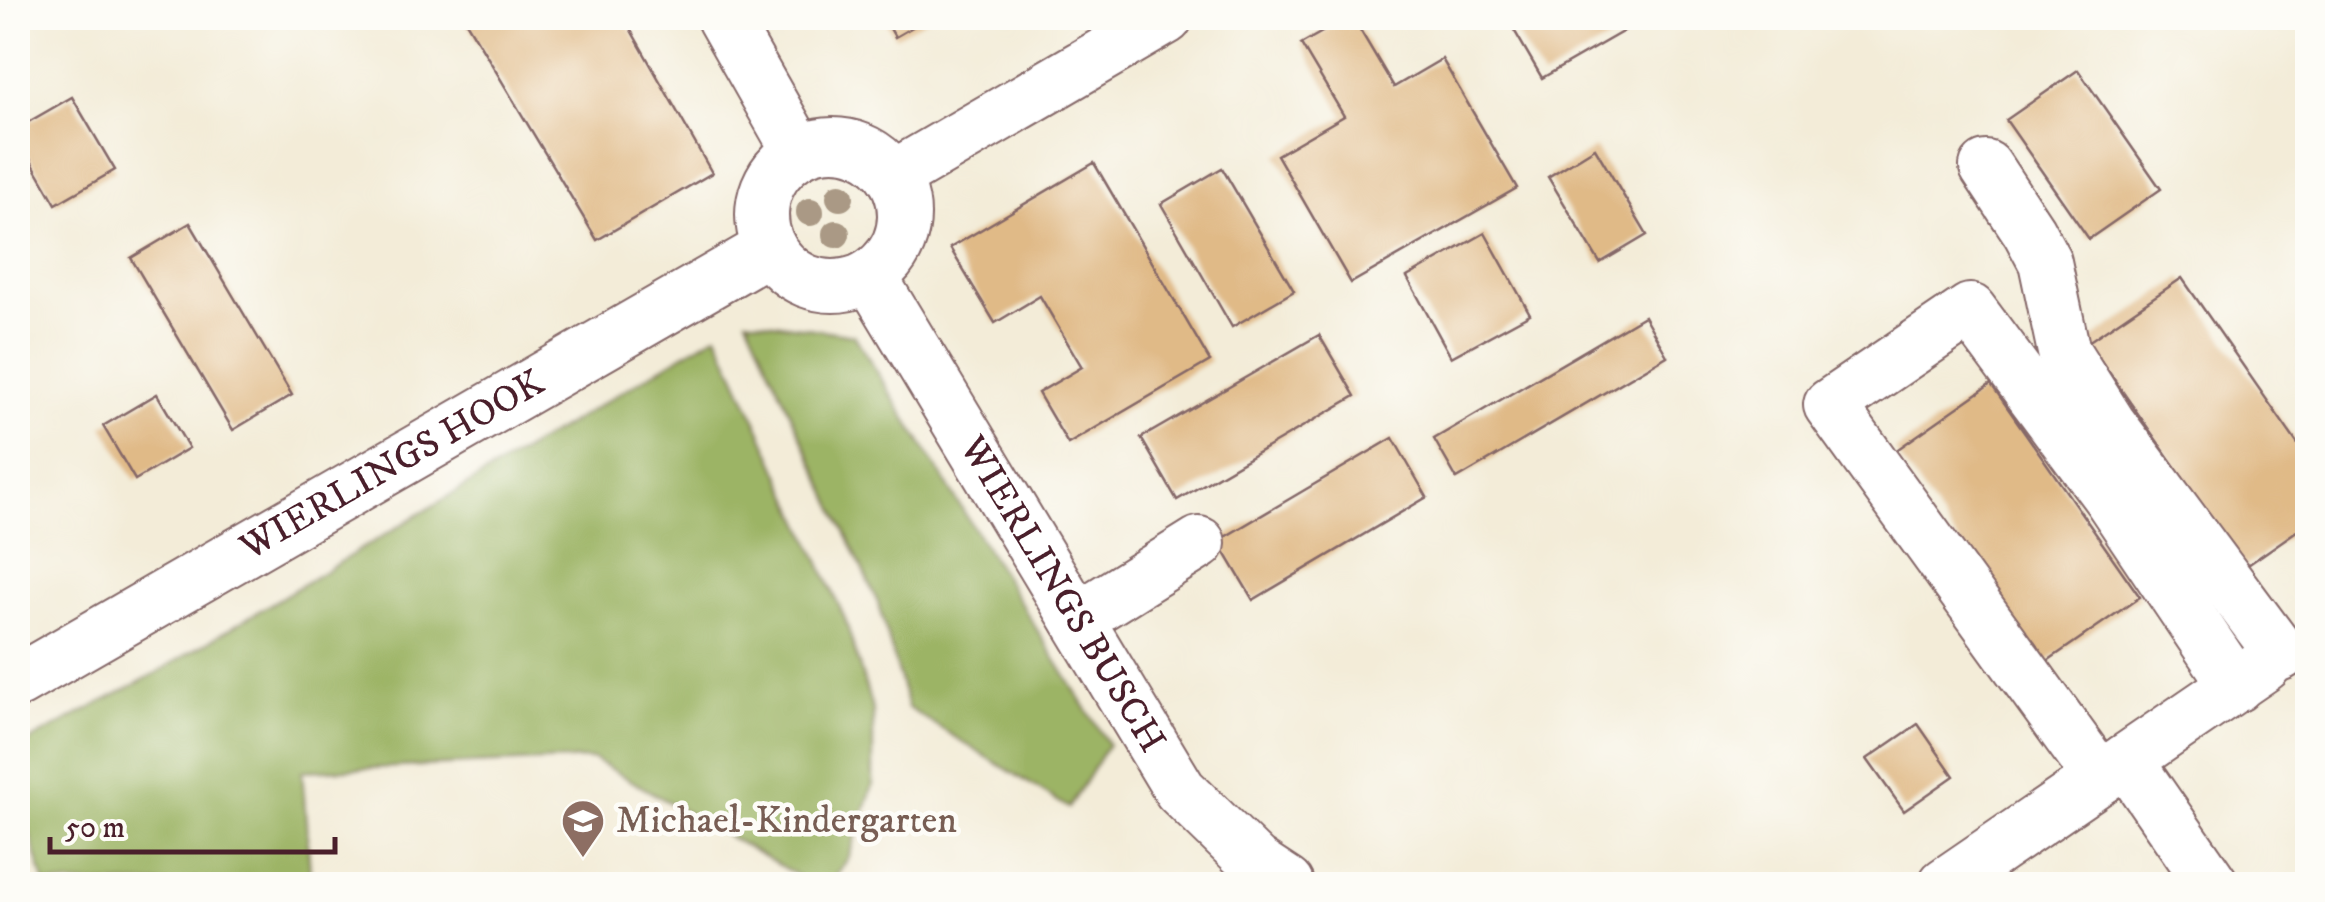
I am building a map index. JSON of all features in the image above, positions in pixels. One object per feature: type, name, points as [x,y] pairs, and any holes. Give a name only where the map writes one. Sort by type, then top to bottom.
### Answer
[{"type":"street","points":[[723,18],[799,152]]},
{"type":"street","points":[[893,176],[1166,18]]},
{"type":"street","points":[[824,144],[851,145],[875,157],[893,176],[902,198],[904,220],[893,252],[870,276],[850,284],[829,286],[810,282],[791,273],[770,248],[762,221],[764,194],[778,169],[799,152],[824,144]]},
{"type":"street","points":[[1945,884],[2294,645],[2109,423],[2064,352],[2044,262],[1986,167]]},
{"type":"street","name":"WIERLINGS HOOK","points":[[18,681],[770,248]]},
{"type":"street","name":"WIERLINGS BUSCH","points":[[870,276],[1180,790],[1255,863],[1287,884]]},
{"type":"street","points":[[2212,884],[2113,769],[1830,405],[1970,310],[2108,497],[2236,686]]},
{"type":"street","points":[[1077,619],[1198,543]]},
{"type":"green space","points":[[747,319],[854,335],[1108,744],[1069,808],[908,708],[878,603]]},
{"type":"green space","points":[[717,334],[845,619],[873,711],[873,785],[849,857],[831,884],[812,884],[593,759],[302,771],[311,884],[45,884],[18,797],[18,747],[158,672]]},
{"type":"building","points":[[464,18],[624,18],[712,173],[597,240]]},
{"type":"building","points":[[884,18],[928,18],[895,37]]},
{"type":"building","points":[[1353,18],[1394,87],[1442,59],[1517,188],[1351,283],[1277,155],[1344,116],[1301,44]]},
{"type":"building","points":[[1507,18],[1633,18],[1636,24],[1542,78]]},
{"type":"building","points":[[2078,70],[2161,189],[2089,239],[2006,120]]},
{"type":"building","points":[[72,97],[115,170],[56,204],[18,138],[18,128]]},
{"type":"building","points":[[1595,148],[1647,235],[1600,263],[1548,177]]},
{"type":"building","points":[[1094,163],[1210,361],[1068,444],[1038,393],[1082,367],[1040,296],[995,323],[950,248]]},
{"type":"building","points":[[1222,168],[1294,291],[1232,327],[1161,204]]},
{"type":"building","points":[[190,223],[292,395],[233,430],[131,258]]},
{"type":"building","points":[[1485,233],[1530,314],[1451,357],[1407,277]]},
{"type":"building","points":[[2182,278],[2308,459],[2308,523],[2245,567],[2088,342]]},
{"type":"building","points":[[1644,316],[1667,356],[1457,479],[1434,439]]},
{"type":"building","points":[[1319,335],[1355,396],[1177,500],[1141,438]]},
{"type":"building","points":[[1991,384],[2140,597],[2043,664],[1895,451]]},
{"type":"building","points":[[157,394],[189,448],[135,480],[103,426]]},
{"type":"building","points":[[1393,438],[1427,497],[1253,600],[1218,541]]},
{"type":"building","points":[[1918,724],[1954,776],[1904,811],[1867,759]]},
{"type":"place","name":"Michael-Kindergarten","points":[[583,859]]}]
